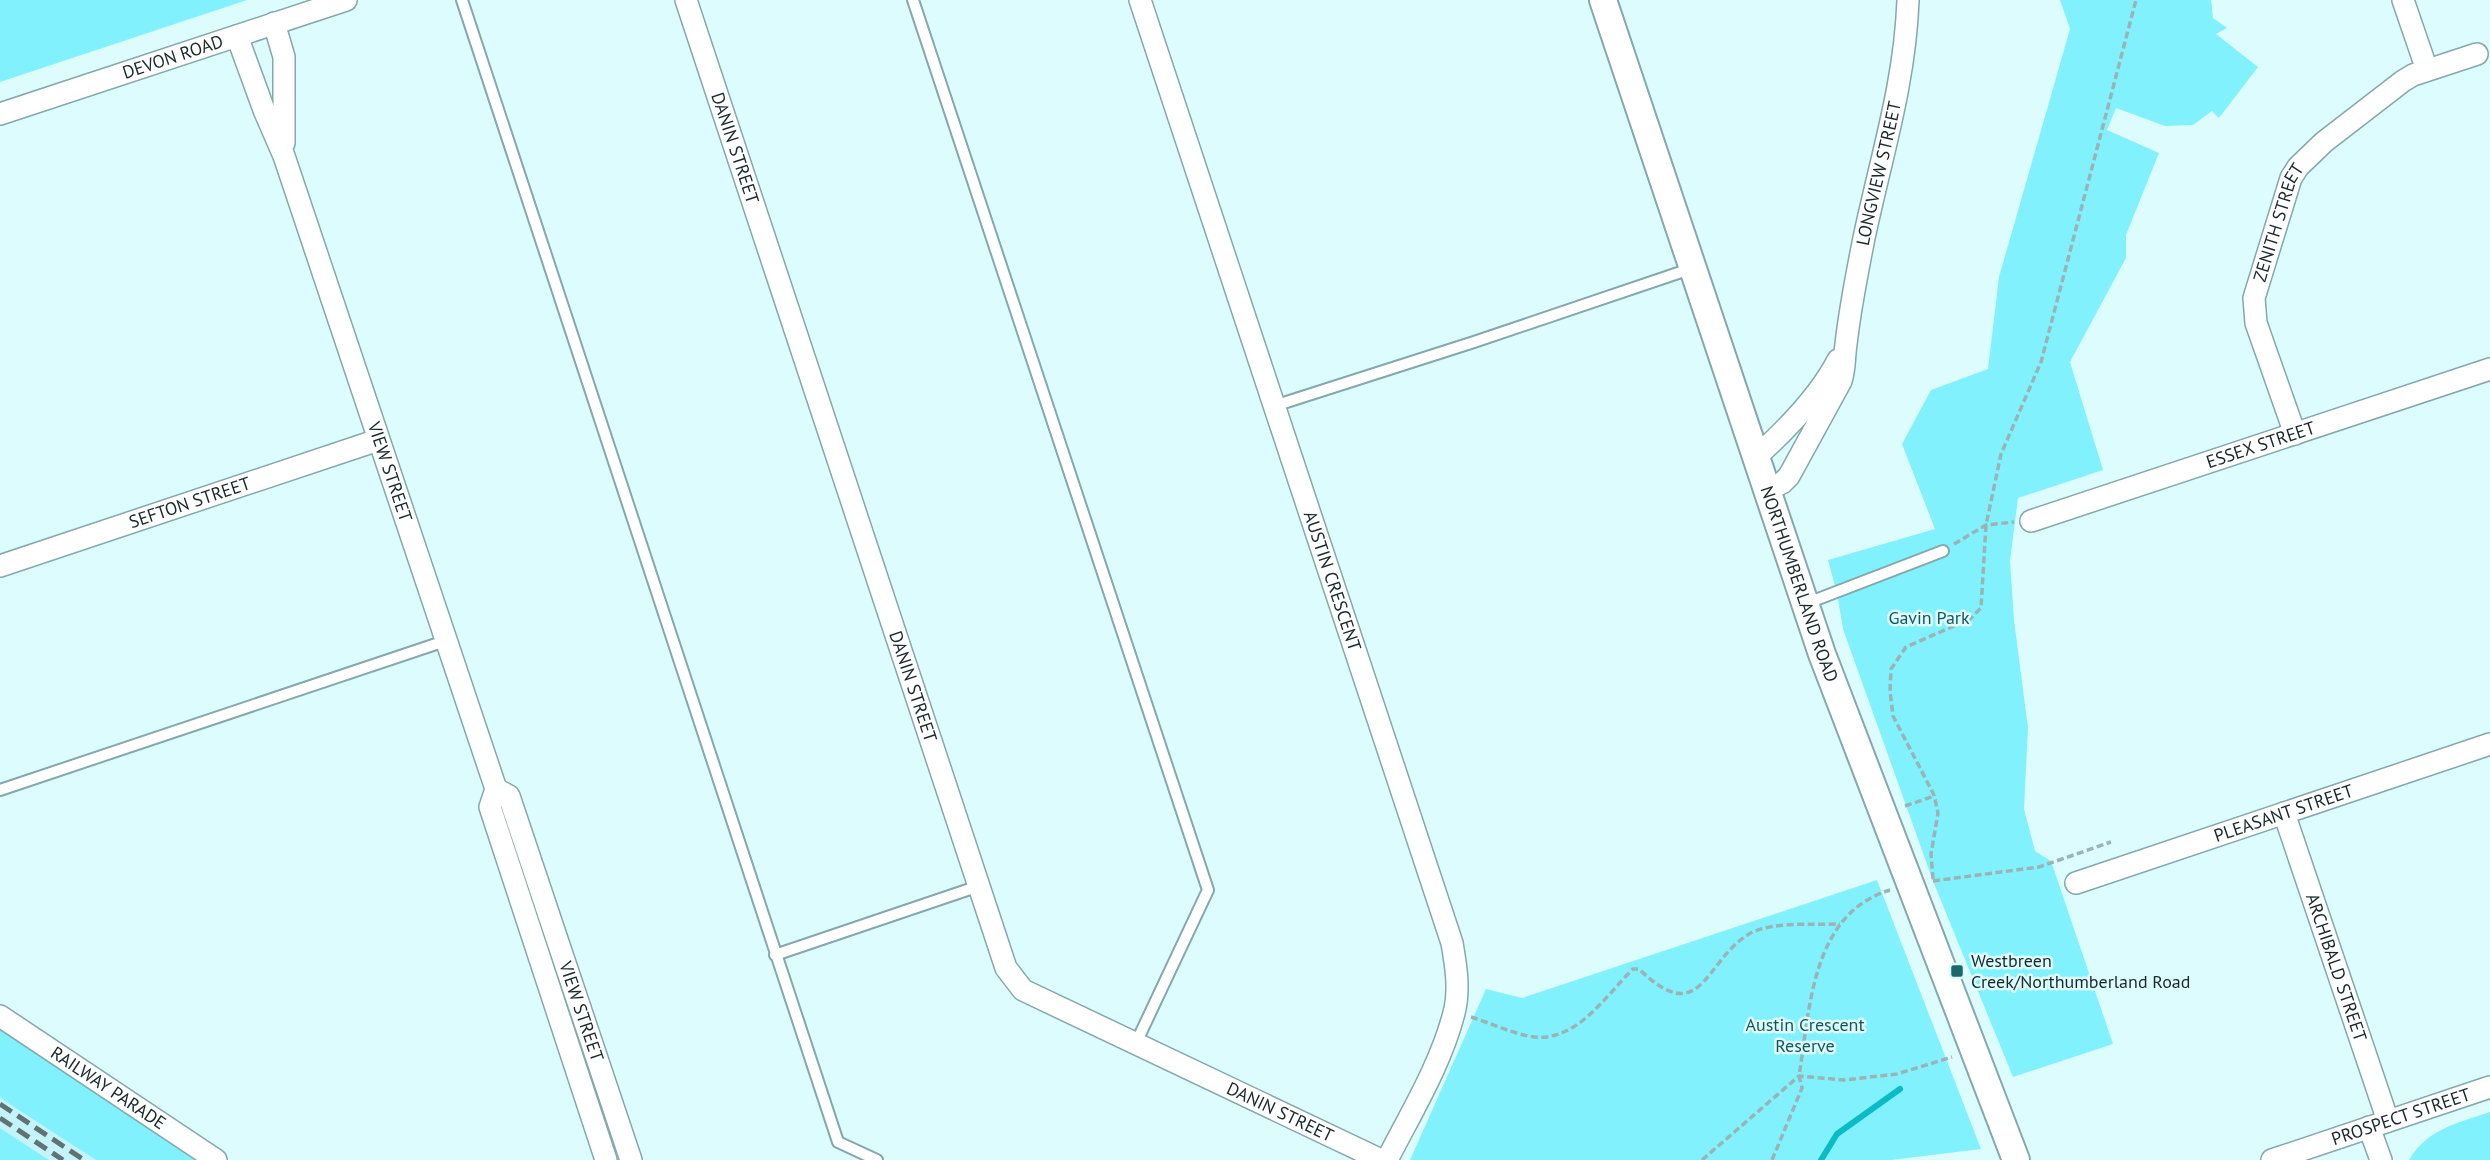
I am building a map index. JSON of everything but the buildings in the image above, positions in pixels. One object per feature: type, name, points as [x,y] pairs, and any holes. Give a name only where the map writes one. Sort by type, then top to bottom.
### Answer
[{"type":"street","name":"DANIN STREET","points":[[686,0],[1006,968],[1023,990],[1381,1160]]},
{"type":"street","name":"AUSTIN CRESCENT","points":[[1140,0],[1452,943],[1457,983],[1455,1012],[1437,1059],[1387,1160]]},
{"type":"street","name":"NORTHUMBERLAND ROAD","points":[[1603,0],[1805,604],[1883,815],[1922,885],[1974,1053],[2016,1160]]},
{"type":"street","name":"LONGVIEW STREET","points":[[1767,490],[1782,483],[1789,476],[1841,381],[1845,368],[1846,346],[1864,239],[1900,81],[1908,0]]},
{"type":"street","points":[[2403,0],[2427,70]]},
{"type":"street","name":"DEVON ROAD","points":[[0,114],[274,23],[306,6],[338,1]]},
{"type":"street","name":"VIEW STREET","points":[[274,23],[284,57],[284,156]]},
{"type":"street","name":"VIEW STREET","points":[[237,36],[284,156],[496,789],[490,807],[606,1160]]},
{"type":"street","name":"ZENITH STREET","points":[[2295,434],[2253,310],[2254,298],[2291,178],[2307,157],[2324,142],[2403,80],[2477,54]]},
{"type":"street","name":"LONGVIEW STREET","points":[[1756,457],[1779,437],[1826,380],[1846,346]]},
{"type":"street","name":"ESSEX STREET","points":[[2031,521],[2490,369]]},
{"type":"street","name":"SEFTON STREET","points":[[0,566],[378,440]]},
{"type":"street","name":"PLEASANT STREET","points":[[2076,883],[2490,744]]},
{"type":"street","name":"VIEW STREET","points":[[496,789],[509,796],[631,1160]]},
{"type":"street","name":"ARCHIBALD STREET","points":[[2284,813],[2379,1124],[2381,1160]]},
{"type":"street","name":"RAILWAY PARADE","points":[[0,1016],[216,1160]]},
{"type":"street","name":"PROSPECT STREET","points":[[2272,1160],[2490,1087]]},
{"type":"lane","points":[[462,0],[838,1142],[877,1160]]},
{"type":"lane","points":[[913,0],[1208,890],[1136,1044]]},
{"type":"lane","points":[[1274,406],[1693,268]]},
{"type":"lane","points":[[1805,604],[1943,551]]},
{"type":"lane","points":[[0,790],[445,641]]},
{"type":"lane","points":[[775,955],[979,886]]},
{"type":"path","points":[[1922,885],[1938,813],[1934,796],[1892,716],[1889,691],[1891,669],[1906,647],[1969,619],[1981,608],[1986,525],[2001,454],[2041,362],[2136,0]]},
{"type":"path","points":[[1943,551],[1986,525],[2031,521]]},
{"type":"path","points":[[1883,815],[1934,796]]},
{"type":"path","points":[[1772,1160],[1801,1088],[1799,1076],[1814,983],[1828,941],[1840,924],[1861,904],[1889,890],[2039,867],[2112,842]]},
{"type":"path","points":[[1455,1012],[1531,1037],[1552,1035],[1581,1023],[1633,969],[1639,969],[1653,982],[1668,990],[1690,993],[1696,990],[1733,947],[1748,934],[1780,926],[1840,924]]},
{"type":"path","points":[[1702,1160],[1799,1076],[1844,1080],[1896,1074],[1945,1058],[1974,1053]]},
{"type":"shaded area","points":[[0,1097],[96,1160],[49,1160],[0,1128]]},
{"type":"green space","points":[[0,0],[247,0],[0,82]]},
{"type":"green space","name":"Gavin Park","points":[[2060,0],[2211,0],[2213,18],[2227,28],[2216,34],[2258,67],[2219,118],[2212,111],[2193,125],[2165,126],[2116,108],[2107,130],[2159,153],[2126,235],[2126,258],[2070,362],[2103,470],[2018,498],[2010,561],[2014,620],[2028,728],[2024,809],[2035,851],[2051,861],[2113,1044],[2013,1077],[1933,881],[1843,629],[1828,560],[1935,529],[1902,444],[1931,390],[1988,369],[1999,277],[2070,29]]},
{"type":"green space","name":"Austin Crescent Reserve","points":[[1877,880],[1981,1149],[1891,1160],[1410,1160],[1486,989],[1522,998]]},
{"type":"green space","points":[[0,1028],[195,1160],[96,1160],[5,1101],[0,1097]]},
{"type":"green space","points":[[2490,1112],[2490,1160],[2409,1160],[2416,1149],[2444,1128]]},
{"type":"green space","points":[[0,1128],[49,1160],[0,1160]]},
{"type":"waterway","points":[[1821,1160],[1837,1134],[1900,1089]]},
{"type":"railway","points":[[0,1104],[84,1160]]},
{"type":"railway","points":[[0,1118],[63,1160]]},
{"type":"place","name":"Westbreen Creek/Northumberland Road","points":[[1957,971]]}]
